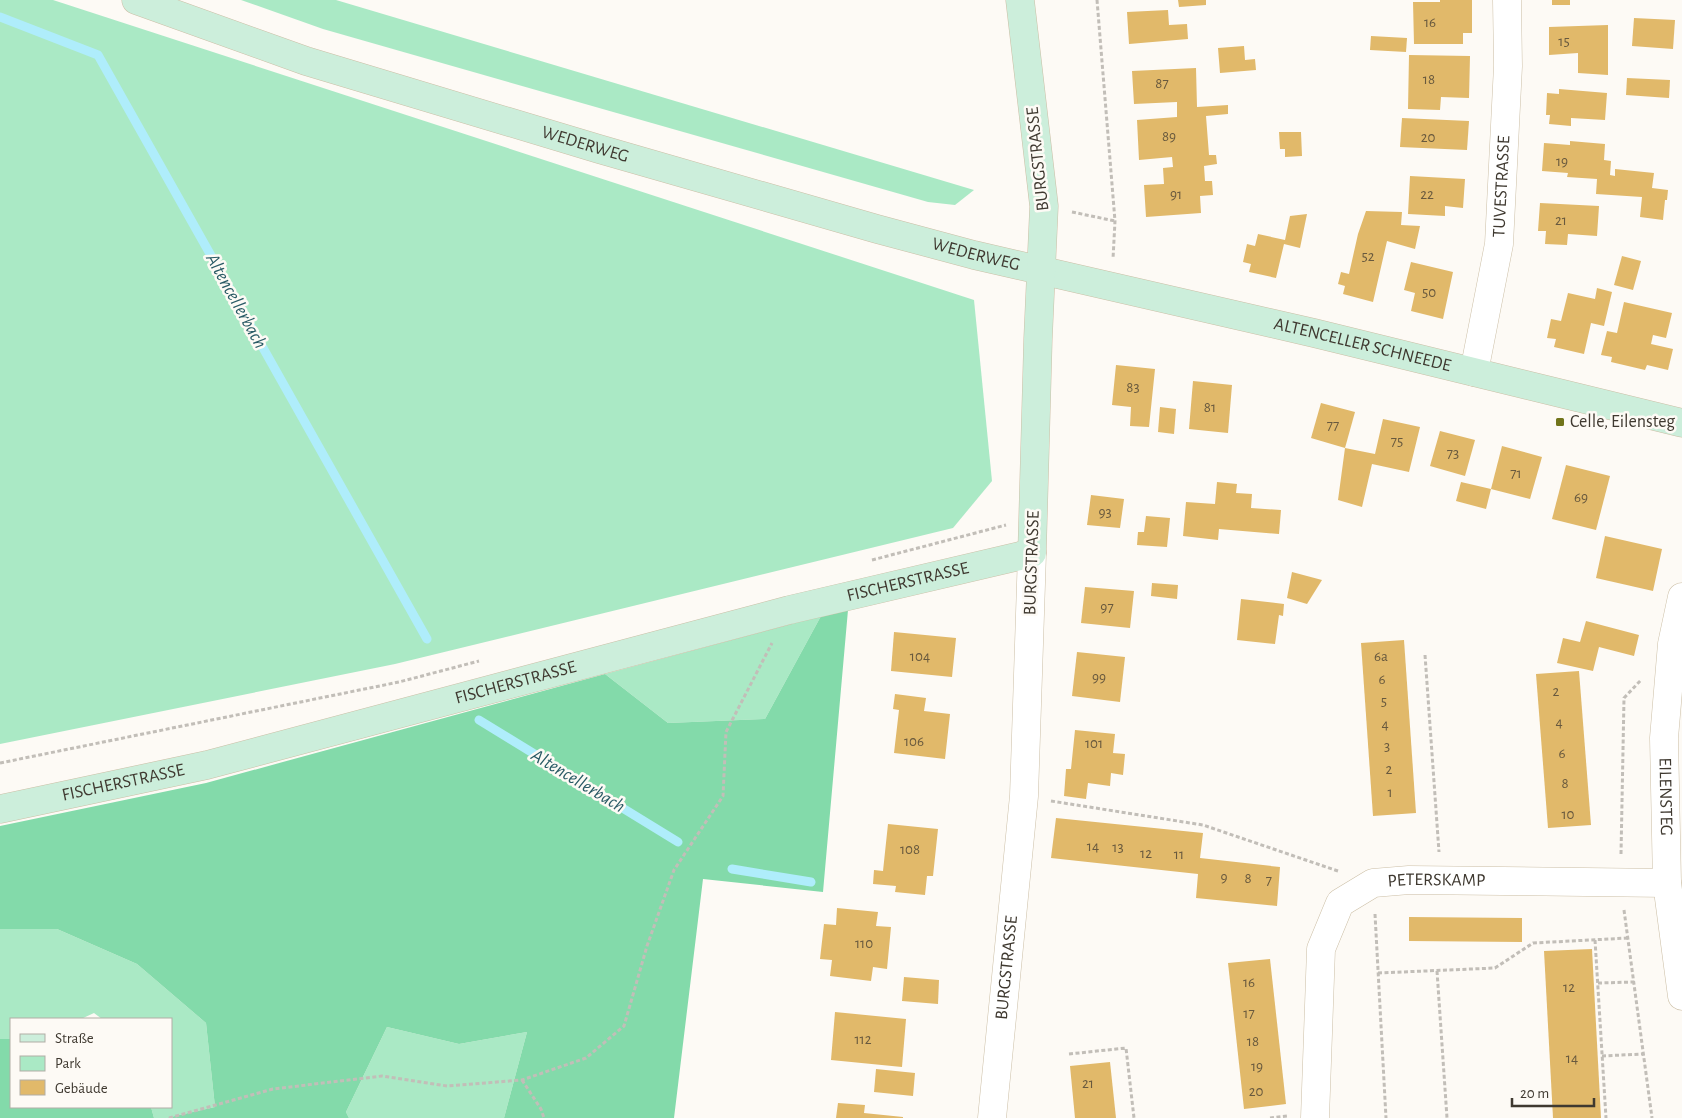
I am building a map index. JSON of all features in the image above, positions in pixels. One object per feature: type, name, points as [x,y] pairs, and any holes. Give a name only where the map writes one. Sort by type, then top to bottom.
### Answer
[{"type":"street","name":"WEDERWEG","points":[[136,0],[306,61],[599,150],[877,229],[1042,271]]},
{"type":"street","name":"TUVESTRASSE","points":[[1474,372],[1498,244],[1508,66],[1507,0]]},
{"type":"street","name":"BURGSTRASSE","points":[[992,1118],[1024,796],[1044,206],[1026,3]]},
{"type":"street","name":"ALTENCELLER SCHNEEDE","points":[[1042,271],[1474,372],[1682,423]]},
{"type":"street","name":"FISCHERSTRASSE","points":[[0,809],[206,765],[789,610],[1032,553]]},
{"type":"street","name":"EILENSTEG","points":[[1682,597],[1672,644],[1664,738],[1667,883],[1682,996]]},
{"type":"street","name":"PETERSKAMP","points":[[1315,1118],[1321,949],[1340,903],[1373,883],[1410,880],[1667,883]]},
{"type":"path","points":[[1097,0],[1115,221],[1111,286]]},
{"type":"path","points":[[1044,206],[1115,221]]},
{"type":"path","points":[[870,560],[1033,518]]},
{"type":"path","points":[[169,1118],[273,1089],[382,1076],[447,1086],[522,1080],[586,1058],[624,1026],[647,946],[674,870],[723,796],[726,732],[789,610]]},
{"type":"path","points":[[1425,655],[1441,880]]},
{"type":"path","points":[[0,763],[399,682],[486,660]]},
{"type":"path","points":[[1024,796],[1203,825],[1373,883],[1386,1118]]},
{"type":"path","points":[[1378,973],[1495,968],[1533,942],[1628,938]]},
{"type":"path","points":[[1595,940],[1606,1118]]},
{"type":"path","points":[[1437,970],[1447,1118]]},
{"type":"path","points":[[1598,983],[1634,982]]},
{"type":"path","points":[[1069,1054],[1126,1048],[1134,1118]]},
{"type":"path","points":[[1602,1056],[1644,1054]]},
{"type":"path","points":[[522,1080],[544,1118]]},
{"type":"green space","points":[[0,0],[53,0],[974,300],[992,481],[953,528],[395,664],[0,744]]},
{"type":"green space","points":[[241,0],[336,0],[974,190],[955,205],[928,202],[323,29]]},
{"type":"green space","points":[[848,610],[823,892],[703,879],[674,1118],[504,1118],[527,1032],[459,1044],[387,1027],[346,1112],[349,1118],[166,1118],[215,1107],[206,1023],[137,964],[57,929],[0,929],[0,826],[206,783],[605,674],[668,723],[765,719],[821,616]]},
{"type":"green space","points":[[821,616],[765,719],[668,723],[605,674]]},
{"type":"green space","points":[[0,929],[57,929],[137,964],[206,1023],[215,1107],[166,1118],[154,1118],[151,1108],[172,1108],[172,1018],[101,1018],[94,1013],[83,1018],[10,1018],[10,1039],[0,1039]]},
{"type":"green space","points":[[387,1027],[459,1044],[527,1032],[504,1118],[349,1118],[346,1112]]},
{"type":"green space","points":[[0,1039],[10,1039],[10,1108],[151,1108],[154,1118],[0,1118]]},
{"type":"building","points":[[1178,0],[1206,0],[1206,5],[1179,7]]},
{"type":"building","points":[[1440,0],[1472,0],[1472,33],[1463,33],[1463,44],[1414,44],[1413,2],[1440,2]]},
{"type":"building","points":[[1552,0],[1570,0],[1570,5],[1552,5]]},
{"type":"building","points":[[1168,10],[1169,25],[1187,24],[1188,39],[1129,44],[1127,12]]},
{"type":"building","points":[[1634,18],[1675,20],[1673,49],[1632,46]]},
{"type":"building","points":[[1608,25],[1608,75],[1578,73],[1578,53],[1549,55],[1549,27]]},
{"type":"building","points":[[1371,36],[1407,38],[1406,52],[1370,50]]},
{"type":"building","points":[[1244,46],[1245,60],[1255,59],[1256,70],[1220,73],[1218,48]]},
{"type":"building","points":[[1409,55],[1470,56],[1469,98],[1441,97],[1440,110],[1408,109]]},
{"type":"building","points":[[1196,68],[1197,107],[1228,105],[1228,114],[1206,116],[1209,155],[1216,155],[1217,164],[1204,166],[1205,181],[1212,181],[1213,195],[1200,196],[1201,213],[1146,217],[1144,185],[1164,184],[1163,168],[1173,167],[1172,157],[1139,160],[1137,120],[1177,117],[1177,102],[1134,104],[1132,71]]},
{"type":"building","points":[[1627,78],[1670,80],[1669,98],[1626,95]]},
{"type":"building","points":[[1559,89],[1607,93],[1605,120],[1571,118],[1571,126],[1549,124],[1550,115],[1546,115],[1547,93],[1559,94]]},
{"type":"building","points":[[1402,118],[1469,121],[1467,150],[1400,147]]},
{"type":"building","points":[[1279,132],[1301,132],[1302,156],[1285,157],[1285,149],[1280,149]]},
{"type":"building","points":[[1570,141],[1605,144],[1604,160],[1611,161],[1610,175],[1615,176],[1615,169],[1654,173],[1652,188],[1668,190],[1663,220],[1640,217],[1642,197],[1596,194],[1597,179],[1567,177],[1568,173],[1542,171],[1544,143],[1570,145]]},
{"type":"building","points":[[1410,176],[1465,179],[1463,208],[1445,206],[1445,216],[1408,214]]},
{"type":"building","points":[[1540,203],[1599,206],[1597,236],[1568,234],[1567,245],[1545,244],[1546,231],[1538,231]]},
{"type":"building","points":[[1366,211],[1402,212],[1401,225],[1420,226],[1415,249],[1387,241],[1373,302],[1343,294],[1345,286],[1338,284],[1341,272],[1349,274],[1358,234]]},
{"type":"building","points":[[1307,214],[1300,248],[1284,244],[1276,278],[1249,272],[1251,264],[1243,262],[1247,244],[1255,246],[1258,234],[1285,240],[1290,216]]},
{"type":"building","points":[[1622,256],[1641,261],[1633,290],[1614,285]]},
{"type":"building","points":[[1411,262],[1453,272],[1443,319],[1411,311],[1415,293],[1404,290]]},
{"type":"building","points":[[1597,288],[1612,292],[1604,326],[1591,323],[1584,354],[1554,347],[1556,339],[1547,338],[1551,319],[1561,321],[1568,293],[1595,299]]},
{"type":"building","points":[[1624,302],[1672,313],[1666,338],[1653,335],[1651,344],[1673,349],[1668,370],[1647,365],[1645,370],[1611,362],[1612,357],[1601,355],[1607,331],[1617,333]]},
{"type":"building","points":[[1116,365],[1155,369],[1149,427],[1130,426],[1131,407],[1112,405]]},
{"type":"building","points":[[1193,381],[1232,385],[1228,433],[1189,429]]},
{"type":"building","points":[[1321,403],[1355,412],[1345,448],[1311,438]]},
{"type":"building","points":[[1160,407],[1176,409],[1174,434],[1158,432]]},
{"type":"building","points":[[1383,419],[1420,427],[1409,472],[1372,464],[1362,507],[1338,500],[1345,448],[1375,454]]},
{"type":"building","points":[[1440,431],[1475,440],[1465,476],[1430,466]]},
{"type":"building","points":[[1502,446],[1542,457],[1530,499],[1491,489]]},
{"type":"building","points":[[1566,465],[1610,476],[1596,530],[1552,519]]},
{"type":"building","points":[[1217,482],[1237,484],[1236,493],[1252,494],[1251,508],[1281,510],[1279,534],[1219,529],[1218,540],[1183,536],[1186,502],[1215,504]]},
{"type":"building","points":[[1461,482],[1491,489],[1486,509],[1456,501]]},
{"type":"building","points":[[1091,495],[1124,499],[1120,528],[1087,525]]},
{"type":"building","points":[[1146,516],[1170,518],[1167,547],[1137,545],[1138,532],[1144,532]]},
{"type":"building","points":[[1605,536],[1662,549],[1653,591],[1596,578]]},
{"type":"building","points":[[1292,572],[1322,580],[1307,604],[1287,598]]},
{"type":"building","points":[[1152,583],[1178,585],[1177,599],[1151,596]]},
{"type":"building","points":[[1085,587],[1134,591],[1130,628],[1081,623]]},
{"type":"building","points":[[1241,599],[1284,604],[1283,616],[1279,615],[1275,644],[1237,640]]},
{"type":"building","points":[[1586,621],[1639,635],[1634,656],[1599,647],[1593,671],[1557,663],[1563,638],[1580,642]]},
{"type":"building","points":[[894,632],[956,638],[952,677],[891,671]]},
{"type":"building","points":[[1404,640],[1416,813],[1373,816],[1361,643]]},
{"type":"building","points":[[1077,652],[1125,657],[1120,702],[1072,696]]},
{"type":"building","points":[[1579,671],[1591,825],[1548,828],[1536,674]]},
{"type":"building","points":[[895,694],[926,698],[924,711],[950,714],[945,759],[894,753],[899,710],[893,709]]},
{"type":"building","points":[[1075,730],[1115,734],[1113,753],[1125,754],[1123,775],[1111,773],[1110,786],[1088,783],[1086,799],[1064,796],[1066,769],[1071,769]]},
{"type":"building","points":[[1056,818],[1203,833],[1200,858],[1280,867],[1277,906],[1196,898],[1198,874],[1051,858]]},
{"type":"building","points":[[888,824],[938,829],[933,876],[927,876],[925,895],[895,892],[896,886],[873,884],[874,870],[883,871]]},
{"type":"building","points":[[837,908],[878,912],[876,926],[891,927],[887,969],[873,967],[871,981],[830,976],[832,960],[820,959],[824,924],[836,925]]},
{"type":"building","points":[[1409,917],[1522,918],[1522,942],[1409,941]]},
{"type":"building","points":[[1592,949],[1601,1118],[1553,1118],[1544,951]]},
{"type":"building","points":[[1270,959],[1286,1104],[1244,1109],[1228,963]]},
{"type":"building","points":[[904,977],[939,980],[938,1004],[902,1001]]},
{"type":"building","points":[[835,1012],[906,1019],[902,1067],[831,1060]]},
{"type":"building","points":[[1110,1062],[1116,1118],[1075,1118],[1070,1066]]},
{"type":"building","points":[[876,1069],[915,1073],[913,1096],[874,1092]]},
{"type":"building","points":[[838,1103],[865,1105],[864,1113],[903,1118],[836,1118]]},
{"type":"waterway","name":"Altencellerbach","points":[[0,17],[98,55],[427,639]]},
{"type":"waterway","name":"Altencellerbach","points":[[479,720],[678,842]]},
{"type":"waterway","name":"Altencellerbach","points":[[732,869],[811,882]]},
{"type":"place","name":"Celle, Eilensteg","points":[[1560,422]]}]
